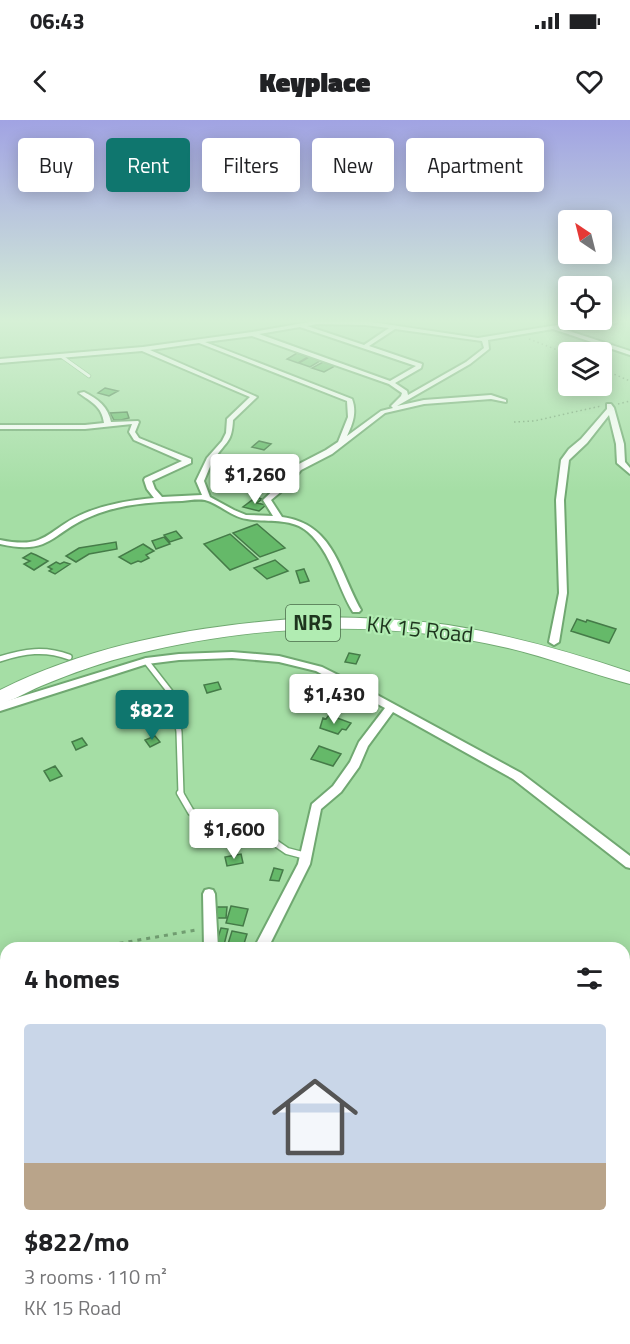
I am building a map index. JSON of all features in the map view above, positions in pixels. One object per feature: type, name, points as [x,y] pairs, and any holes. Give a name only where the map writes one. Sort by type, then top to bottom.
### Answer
[{"type":"highway","name":"KK 15 Road","points":[[0,684],[69,657],[168,629],[214,621],[356,610],[486,624],[554,642],[630,668]]},
{"type":"highway","name":"KK 15 Road","points":[[0,698],[45,677],[118,653],[199,634],[281,624],[376,624],[477,634],[548,651],[630,678]]},
{"type":"street","points":[[207,498],[200,481],[212,458],[225,442],[229,433],[230,419],[254,397],[215,378]]},
{"type":"street","points":[[293,378],[350,400],[353,410],[352,420],[341,442]]},
{"type":"street","points":[[377,378],[391,383],[405,392],[404,397],[390,410]]},
{"type":"street","points":[[391,383],[400,378]]},
{"type":"street","points":[[399,402],[441,378]]},
{"type":"street","points":[[82,393],[104,409],[108,417],[108,425]]},
{"type":"street","points":[[279,519],[267,500],[269,497],[285,484],[298,468],[329,452],[378,415],[412,404],[491,397],[504,401]]},
{"type":"street","points":[[610,407],[620,444],[621,463],[630,472]]},
{"type":"street","points":[[554,642],[563,593],[560,500],[565,460],[584,441],[610,407]]},
{"type":"street","points":[[0,427],[108,425],[136,422],[132,432],[136,439],[188,461],[148,480],[151,489],[159,499]]},
{"type":"street","points":[[0,542],[16,546],[38,545],[49,541],[89,514],[159,499],[207,498],[237,515],[300,523],[310,529],[328,548],[356,610]]},
{"type":"street","points":[[0,707],[146,661],[206,655],[279,659],[319,669],[517,776],[630,863]]},
{"type":"street","points":[[264,942],[294,886],[306,856],[316,807],[337,789],[355,764],[363,745],[391,707]]},
{"type":"street","points":[[209,894],[211,942]]},
{"type":"lane","points":[[0,659],[16,652],[34,650],[55,651],[69,657]]},
{"type":"lane","points":[[146,661],[174,697],[179,732],[179,791],[191,812],[224,825],[248,824],[287,850],[306,856]]},
{"type":"path","points":[[514,422],[534,421],[630,401]]},
{"type":"path","points":[[132,942],[185,934],[211,926]]},
{"type":"building","points":[[105,388],[118,391],[109,396],[98,393]]},
{"type":"building","points":[[127,412],[129,418],[121,420],[114,420],[110,413]]},
{"type":"building","points":[[259,441],[271,444],[264,450],[252,447]]},
{"type":"building","points":[[256,497],[262,499],[257,503],[266,505],[259,511],[243,507]]},
{"type":"building","points":[[257,524],[285,548],[260,557],[233,533]]},
{"type":"building","points":[[176,531],[182,538],[170,542],[164,535]]},
{"type":"building","points":[[230,534],[258,559],[230,570],[204,544]]},
{"type":"building","points":[[164,537],[170,544],[156,549],[152,541]]},
{"type":"building","points":[[116,542],[117,549],[89,554],[76,562],[66,556],[79,548]]},
{"type":"building","points":[[143,544],[154,551],[146,555],[149,558],[131,564],[119,557]]},
{"type":"building","points":[[31,553],[48,561],[34,570],[24,564],[30,561],[23,558]]},
{"type":"building","points":[[275,560],[288,571],[267,579],[254,568]]},
{"type":"building","points":[[56,562],[70,564],[55,574],[49,571],[52,569],[48,567]]},
{"type":"building","points":[[304,569],[309,581],[300,583],[296,571]]},
{"type":"building","points":[[577,619],[616,629],[609,643],[571,631]]},
{"type":"building","points":[[349,653],[360,655],[356,664],[345,662]]},
{"type":"building","points":[[218,682],[221,689],[207,693],[204,685]]},
{"type":"building","points":[[329,715],[351,723],[346,730],[342,729],[338,734],[320,728],[323,718],[326,719]]},
{"type":"building","points":[[155,736],[160,742],[150,747],[145,740]]},
{"type":"building","points":[[82,738],[87,745],[76,750],[72,742]]},
{"type":"building","points":[[319,746],[341,754],[333,766],[311,759]]},
{"type":"building","points":[[55,766],[62,776],[50,781],[44,771]]},
{"type":"building","points":[[241,854],[243,863],[227,866],[225,857]]},
{"type":"building","points":[[274,868],[283,870],[279,881],[270,880]]},
{"type":"building","points":[[231,906],[248,909],[243,926],[226,923]]},
{"type":"building","points":[[217,907],[227,907],[226,918],[216,918]]},
{"type":"building","points":[[221,928],[228,929],[225,942],[217,942]]},
{"type":"building","points":[[232,931],[247,934],[245,942],[229,942]]}]
